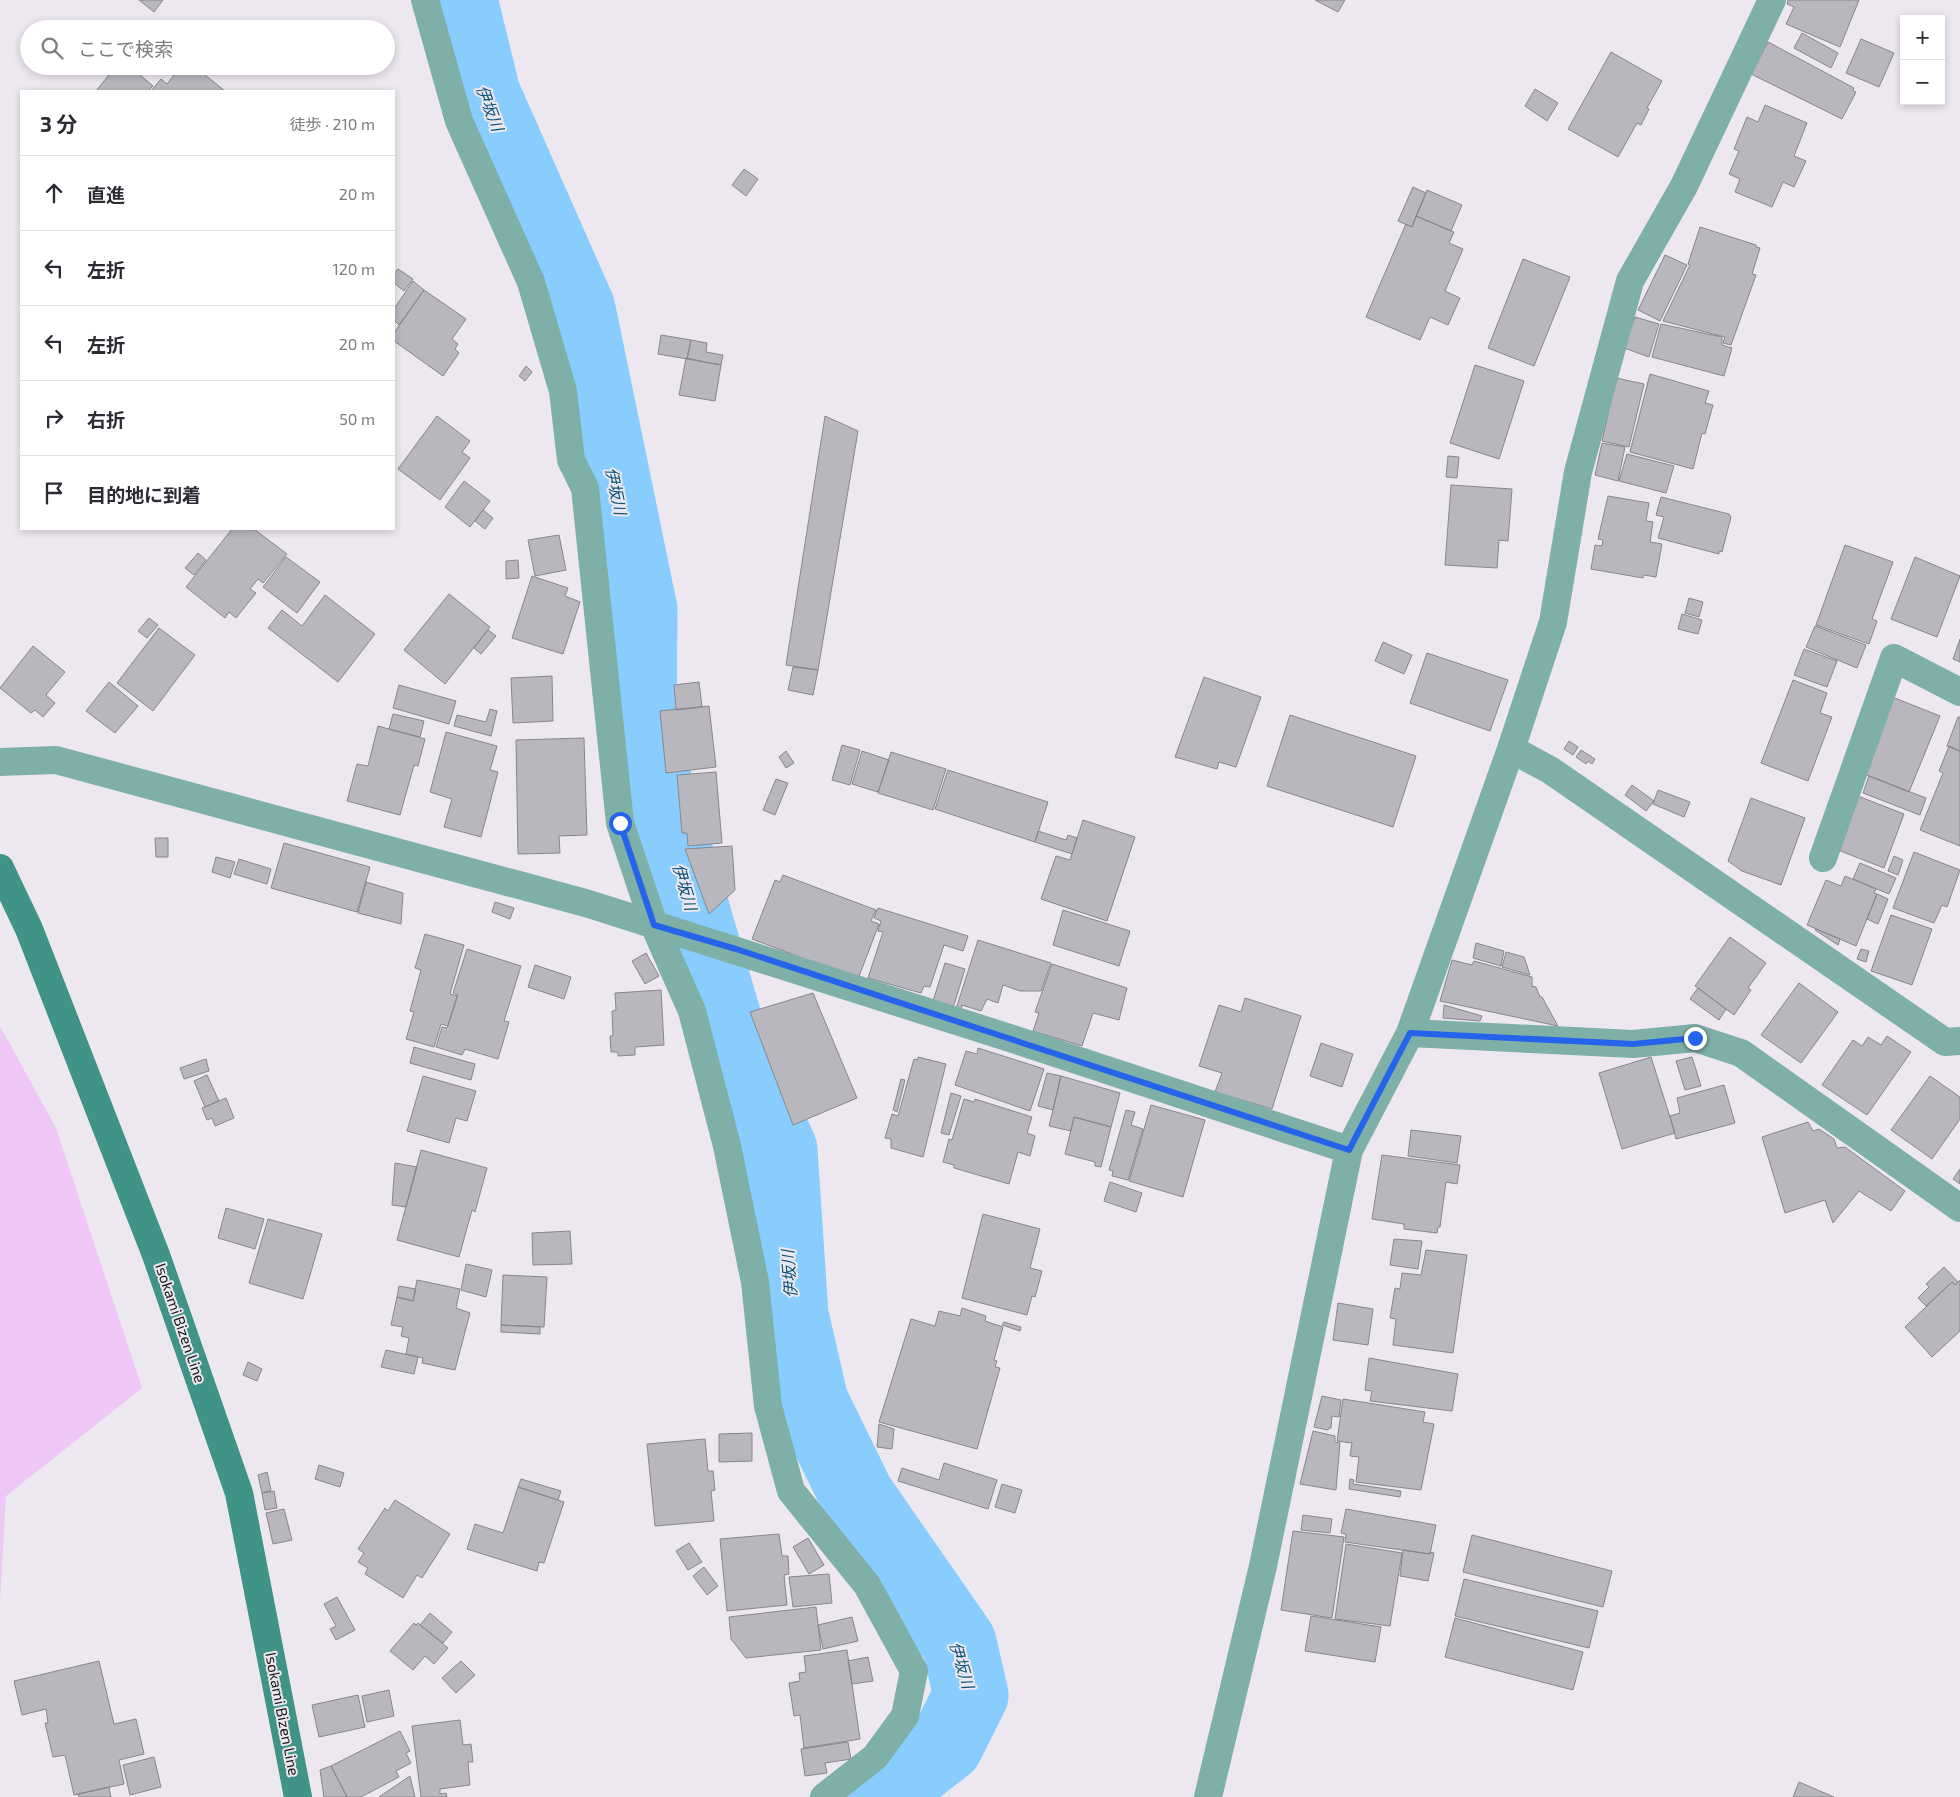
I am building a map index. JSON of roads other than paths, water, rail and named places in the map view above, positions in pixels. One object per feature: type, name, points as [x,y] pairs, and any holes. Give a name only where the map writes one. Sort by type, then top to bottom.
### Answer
[{"type":"main road","name":"Isokami Bizen Line","points":[[0,868],[29,930],[156,1255],[239,1493],[298,1797]]},
{"type":"street","points":[[425,0],[459,122],[531,282],[563,391],[571,460],[585,488],[620,823],[662,928],[692,1011],[727,1146],[755,1282],[768,1406],[791,1491],[867,1585],[914,1671],[905,1716],[875,1757],[824,1797]]},
{"type":"street","points":[[1208,1797],[1263,1566],[1349,1150],[1410,1033],[1511,749],[1553,622],[1578,472],[1630,281],[1684,186],[1772,0]]},
{"type":"street","points":[[1823,858],[1894,658],[1960,692]]},
{"type":"street","points":[[1511,749],[1550,770],[1945,1042],[1960,1041]]},
{"type":"street","points":[[0,762],[56,760],[579,901],[1349,1150]]},
{"type":"street","points":[[1410,1033],[1633,1044],[1695,1038],[1741,1053],[1960,1208]]},
{"type":"waterway","name":"伊坂川","points":[[460,0],[483,94],[578,309],[640,610],[639,728],[730,1039],[780,1150],[791,1315],[811,1402],[857,1496],[959,1643],[971,1695],[946,1745],[879,1797]]}]
